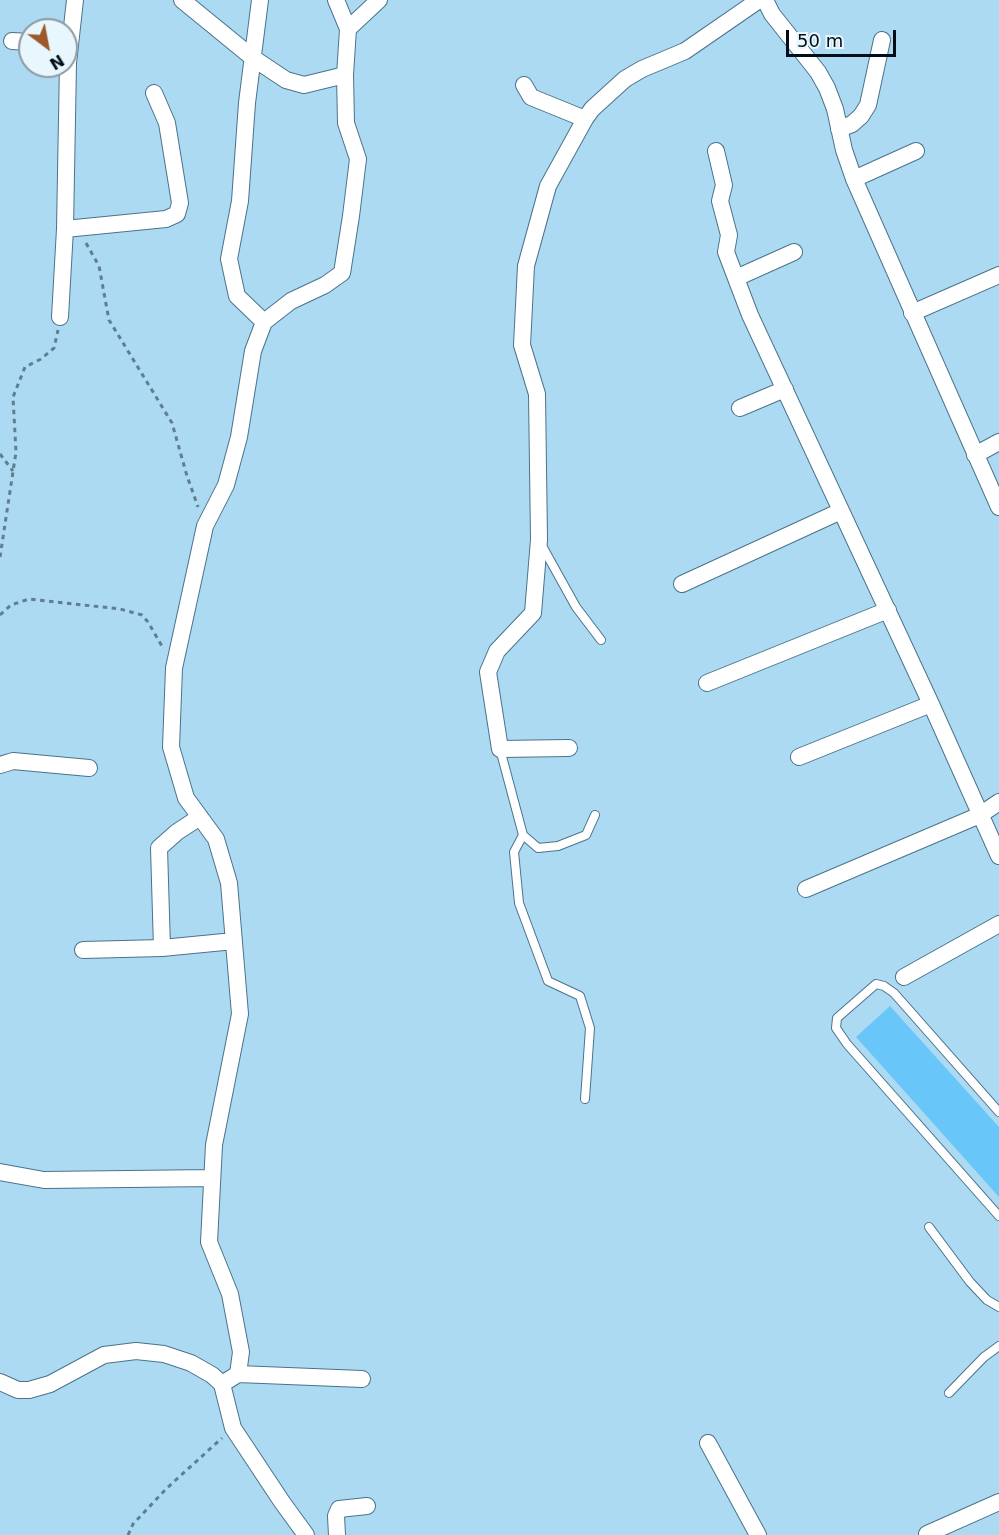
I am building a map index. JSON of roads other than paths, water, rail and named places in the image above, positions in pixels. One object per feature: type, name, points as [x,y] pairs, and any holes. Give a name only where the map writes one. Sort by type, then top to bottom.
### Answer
[{"type":"street","points":[[72,18],[75,0]]},
{"type":"street","points":[[182,0],[253,58],[286,80],[304,85],[345,75]]},
{"type":"street","points":[[260,0],[247,103],[240,201],[229,259],[237,296],[264,322]]},
{"type":"street","points":[[238,1374],[241,1352],[230,1294],[209,1242],[214,1145],[240,1014],[229,882],[216,839],[186,798],[171,747],[174,668],[205,526],[226,485],[239,437],[253,351],[264,322],[291,301],[325,285],[342,273],[358,159],[346,123],[345,75],[348,29],[336,0]]},
{"type":"street","points":[[348,29],[379,0]]},
{"type":"street","points":[[569,748],[500,749],[488,672],[497,651],[533,613],[539,540],[537,394],[522,345],[526,266],[548,186],[585,119],[625,79],[642,69],[685,51],[759,0]]},
{"type":"street","points":[[765,0],[772,14],[818,72],[835,109],[854,179],[999,507]]},
{"type":"street","points":[[839,129],[852,124],[868,105],[882,40]]},
{"type":"street","points":[[12,41],[18,41]]},
{"type":"street","points":[[60,317],[65,229],[68,78]]},
{"type":"street","points":[[524,85],[531,97],[585,119]]},
{"type":"street","points":[[65,229],[166,219],[177,214],[180,203],[167,123],[154,93]]},
{"type":"street","points":[[716,151],[724,185],[720,201],[729,235],[726,252],[750,315],[888,610],[999,856]]},
{"type":"street","points":[[854,179],[916,151]]},
{"type":"street","points":[[736,278],[794,252]]},
{"type":"street","points":[[912,313],[999,275]]},
{"type":"street","points":[[740,408],[784,389]]},
{"type":"street","points":[[975,455],[999,442]]},
{"type":"street","points":[[682,584],[841,511]]},
{"type":"street","points":[[707,682],[888,610]]},
{"type":"street","points":[[799,757],[931,704]]},
{"type":"street","points":[[0,765],[13,761],[89,768]]},
{"type":"street","points":[[806,889],[980,815],[999,802]]},
{"type":"street","points":[[162,948],[159,848],[177,832],[200,817]]},
{"type":"street","points":[[904,977],[999,924]]},
{"type":"street","points":[[83,950],[162,948],[234,941]]},
{"type":"street","points":[[0,1172],[44,1180],[212,1178]]},
{"type":"street","points":[[0,1382],[18,1390],[29,1390],[50,1384],[104,1355],[136,1351],[164,1354],[191,1363],[212,1375],[222,1384],[233,1428],[306,1535]]},
{"type":"street","points":[[222,1384],[238,1374],[362,1379]]},
{"type":"street","points":[[708,1443],[758,1535]]},
{"type":"street","points":[[927,1534],[999,1502]]},
{"type":"street","points":[[337,1535],[336,1516],[339,1509],[367,1506]]},
{"type":"lane","points":[[539,540],[576,607],[601,640]]},
{"type":"lane","points":[[500,749],[523,835],[538,848],[558,846],[586,835],[595,815]]},
{"type":"lane","points":[[523,835],[514,852],[519,903],[548,981],[580,996],[590,1028],[585,1099]]},
{"type":"lane","points":[[999,1112],[894,993],[884,986],[876,984],[837,1018],[836,1028],[847,1044],[999,1216]]},
{"type":"lane","points":[[929,1227],[970,1282],[987,1300],[999,1307]]},
{"type":"lane","points":[[949,1393],[984,1357],[999,1346]]}]
